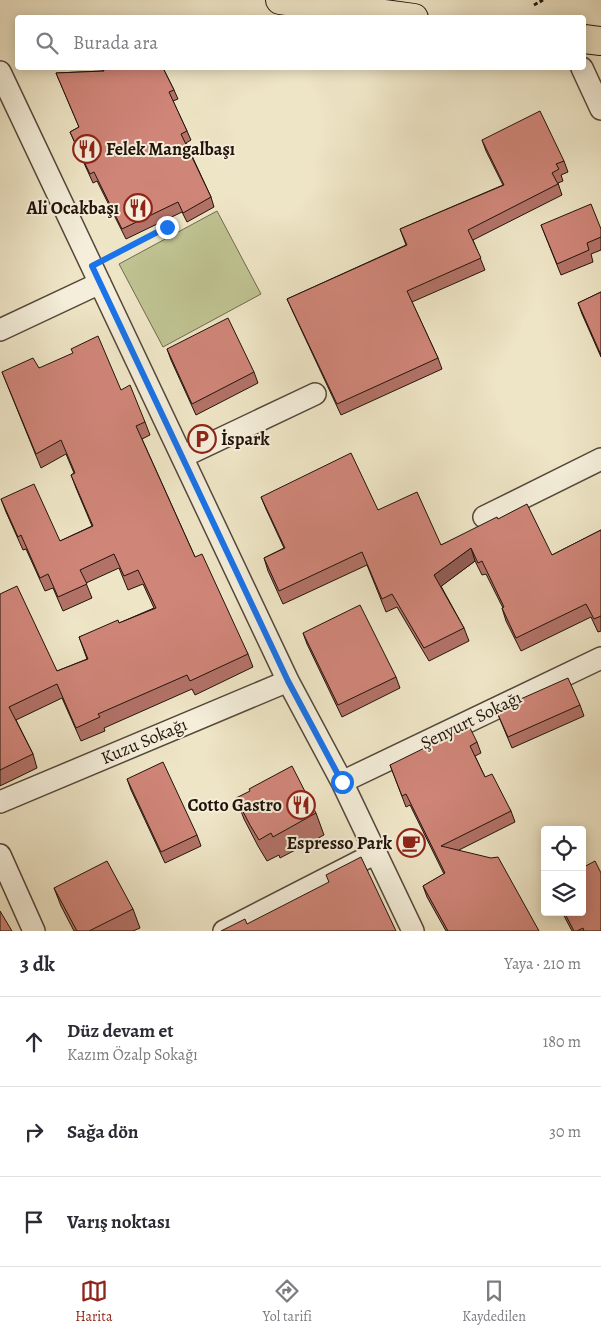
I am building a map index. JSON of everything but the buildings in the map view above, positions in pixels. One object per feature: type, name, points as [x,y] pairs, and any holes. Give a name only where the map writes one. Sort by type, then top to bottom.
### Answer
[{"type":"main road","points":[[280,0],[392,15]]},
{"type":"main road","points":[[586,39],[601,41]]},
{"type":"street","points":[[583,70],[601,109]]},
{"type":"street","points":[[0,72],[288,681],[342,782],[412,931]]},
{"type":"street","points":[[0,330],[96,274]]},
{"type":"street","points":[[182,457],[315,394]]},
{"type":"street","points":[[484,517],[601,459]]},
{"type":"street","name":"Şenyurt Sokağı","points":[[342,782],[601,658]]},
{"type":"street","name":"Kuzu Sokağı","points":[[0,802],[288,681]]},
{"type":"street","points":[[224,931],[376,852]]},
{"type":"street","points":[[0,855],[34,931]]},
{"type":"path","points":[[534,5],[543,0]]},
{"type":"path","points":[[96,274],[167,227]]},
{"type":"green space","points":[[217,211],[261,294],[163,347],[119,264]]},
{"type":"place","name":"Felek Mangalbaşı","points":[[87,149]]},
{"type":"place","name":"Ali Ocakbaşı","points":[[138,208]]},
{"type":"place","name":"İspark","points":[[202,439]]},
{"type":"place","name":"Cotto Gastro","points":[[301,805]]},
{"type":"place","name":"Espresso Park","points":[[411,843]]},
{"type":"route","points":[[167,227],[92,266],[288,681],[342,782]]}]
